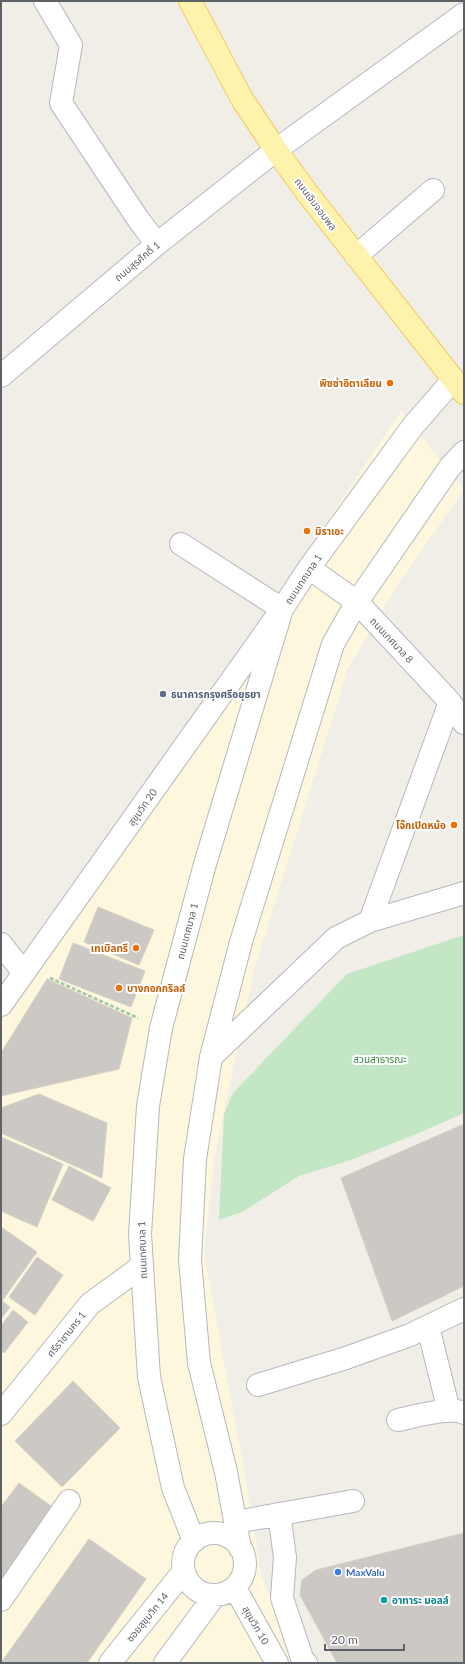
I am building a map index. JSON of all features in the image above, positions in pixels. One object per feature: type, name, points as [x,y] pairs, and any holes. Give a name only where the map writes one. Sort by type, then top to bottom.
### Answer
[{"type":"main road","name":"ถนนเจิมจอมพล","points":[[190,1],[242,99],[276,150],[356,256],[459,386]]},
{"type":"street","points":[[46,1],[71,45],[62,103],[138,219],[157,244]]},
{"type":"street","name":"ถนนสุรศักดิ์ 1","points":[[1,376],[157,244],[276,150],[464,14]]},
{"type":"street","points":[[356,256],[433,190]]},
{"type":"street","name":"ถนนเทศบาล 1","points":[[194,1541],[173,1488],[149,1377],[140,1234],[148,1106],[161,1028],[205,864],[282,609],[309,568],[413,426],[459,386]]},
{"type":"street","points":[[165,1663],[225,1592],[241,1579],[245,1569],[226,1472],[199,1363],[190,1260],[195,1159],[211,1057],[241,942],[330,651],[357,602],[450,467],[464,452]]},
{"type":"street","points":[[181,544],[282,609]]},
{"type":"street","name":"ถนนเทศบาล 8","points":[[309,568],[357,602],[450,702],[464,723]]},
{"type":"street","name":"สุขุมวิท 20","points":[[1,1005],[282,609]]},
{"type":"street","points":[[370,921],[450,702]]},
{"type":"street","points":[[211,1057],[336,938],[370,921],[464,893]]},
{"type":"street","points":[[1,944],[26,970]]},
{"type":"street","name":"ศรีราชานคร 1","points":[[1,1414],[90,1304],[142,1266]]},
{"type":"street","points":[[258,1385],[346,1358],[410,1335],[464,1309]]},
{"type":"street","points":[[398,1420],[456,1412],[428,1327]]},
{"type":"street","points":[[1,1600],[69,1501]]},
{"type":"street","points":[[236,1522],[353,1501]]},
{"type":"street","points":[[279,1514],[285,1557],[282,1598],[303,1661],[306,1663]]},
{"type":"street","points":[[225,1592],[204,1594],[195,1589],[188,1581],[184,1571],[184,1560],[187,1549],[194,1541],[213,1533],[229,1537],[234,1540],[240,1548]]},
{"type":"street","name":"ซอยสุขุมวิท 14","points":[[110,1663],[184,1571]]},
{"type":"street","name":"สุขุมวิท 10","points":[[225,1592],[277,1663]]},
{"type":"path","points":[[26,970],[161,1028]]},
{"type":"shaded area","points":[[401,411],[464,490],[392,593],[348,669],[254,970],[215,1156],[204,1252],[250,1503],[261,1575],[298,1663],[1,1663],[1,989],[196,716]]},
{"type":"green space","name":"สวนสาธารณะ","points":[[464,935],[464,1113],[351,1160],[299,1176],[242,1212],[219,1220],[224,1114],[233,1093],[347,974]]},
{"type":"building","points":[[98,907],[154,930],[139,965],[84,942]]},
{"type":"building","points":[[73,943],[145,971],[131,1007],[59,979]]},
{"type":"building","points":[[47,979],[132,1018],[119,1069],[1,1096],[1,1053]]},
{"type":"building","points":[[39,1094],[107,1123],[102,1178],[1,1133],[1,1108]]},
{"type":"building","points":[[464,1124],[464,1286],[392,1321],[341,1178]]},
{"type":"building","points":[[1,1137],[63,1164],[37,1227],[1,1211]]},
{"type":"building","points":[[69,1166],[111,1188],[93,1221],[52,1200]]},
{"type":"building","points":[[1,1227],[37,1252],[2,1301],[10,1307],[1,1319]]},
{"type":"building","points":[[37,1257],[63,1275],[35,1315],[9,1297]]},
{"type":"building","points":[[13,1310],[28,1322],[4,1353],[1,1351],[1,1326]]},
{"type":"building","points":[[73,1381],[120,1428],[62,1487],[15,1441]]},
{"type":"building","points":[[19,1483],[55,1509],[1,1581],[1,1507]]},
{"type":"building","name":"อาทาระ มอลล์","points":[[464,1533],[464,1663],[337,1663],[300,1595],[302,1580],[316,1570]]},
{"type":"building","points":[[89,1539],[146,1579],[87,1663],[1,1663]]},
{"type":"place","name":"พิซซ่าอิตาเลียน","points":[[390,383]]},
{"type":"place","name":"มิราเอะ","points":[[307,531]]},
{"type":"place","name":"ธนาคารกรุงศรีอยุธยา","points":[[163,694]]},
{"type":"place","name":"โจ๊กเปิดหม้อ","points":[[454,825]]},
{"type":"place","name":"เทเบิลทรี","points":[[136,948]]},
{"type":"place","name":"บางกอกกริลล์","points":[[119,988]]},
{"type":"place","name":"MaxValu","points":[[338,1572]]},
{"type":"place","name":"อาทาระ มอลล์","points":[[384,1600]]}]
